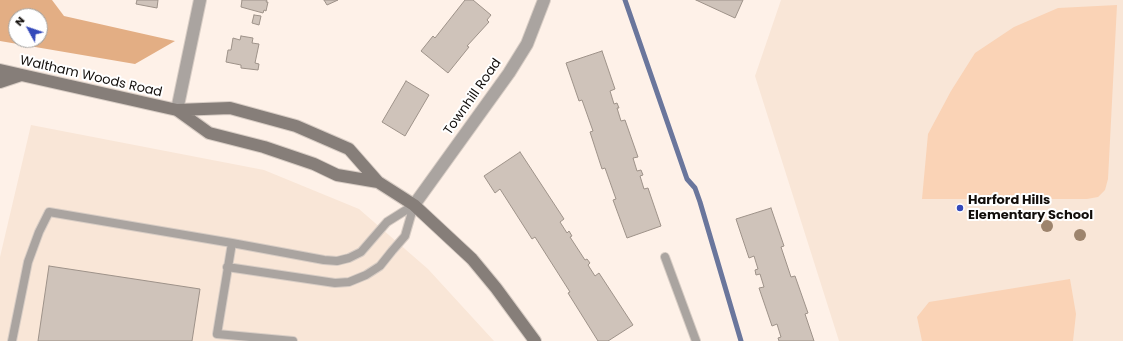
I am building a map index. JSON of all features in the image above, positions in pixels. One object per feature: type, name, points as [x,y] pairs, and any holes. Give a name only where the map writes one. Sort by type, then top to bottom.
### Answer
[{"type":"street","points":[[177,110],[200,0]]},
{"type":"street","name":"Townhill Road","points":[[414,205],[509,73],[527,44],[544,0]]},
{"type":"street","name":"Waltham Woods Road","points":[[0,70],[177,110],[230,108],[296,126],[349,149],[378,182],[414,205],[472,259],[501,294],[535,341]]},
{"type":"street","points":[[0,82],[22,75]]},
{"type":"street","name":"Waltham Woods Road","points":[[177,110],[209,133],[264,147],[314,164],[337,175],[378,182]]},
{"type":"lane","points":[[12,341],[28,262],[39,232],[49,212],[337,261],[349,258],[361,252],[387,222],[414,205]]},
{"type":"lane","points":[[227,267],[335,283],[349,282],[366,275],[380,266],[405,236],[414,205]]},
{"type":"lane","points":[[232,243],[216,337],[293,341]]},
{"type":"lane","points":[[665,257],[696,341]]},
{"type":"shaded area","points":[[0,0],[52,0],[64,16],[175,41],[135,64],[41,48],[48,48],[48,8],[8,8],[8,42],[0,41]]},
{"type":"shaded area","name":"Harford Hills Elementary School","points":[[781,0],[1123,0],[1123,341],[839,341],[755,76]]},
{"type":"shaded area","points":[[1117,5],[1108,179],[1105,190],[1098,197],[1087,199],[922,199],[928,134],[951,91],[975,53],[1014,27],[1058,8]]},
{"type":"shaded area","points":[[31,125],[264,170],[359,209],[428,269],[494,341],[0,341],[0,257]]},
{"type":"shaded area","points":[[1070,279],[1076,314],[1073,341],[922,341],[917,317],[929,302]]},
{"type":"building","points":[[137,0],[158,0],[157,8],[136,4]]},
{"type":"building","points":[[242,0],[267,0],[266,11],[264,10],[263,13],[241,7]]},
{"type":"building","points":[[324,0],[338,0],[327,5]]},
{"type":"building","points":[[465,0],[473,0],[491,15],[487,20],[489,22],[467,46],[469,47],[448,73],[421,51],[433,36],[435,38]]},
{"type":"building","points":[[696,0],[743,0],[735,18]]},
{"type":"building","points":[[254,15],[261,16],[259,25],[252,23]]},
{"type":"building","points":[[241,36],[253,38],[252,43],[259,44],[255,63],[259,64],[258,70],[241,68],[241,65],[226,62],[228,50],[231,50],[233,38],[240,40]]},
{"type":"building","points":[[602,51],[615,89],[610,91],[614,104],[617,103],[621,121],[625,120],[638,157],[633,158],[637,171],[641,170],[643,175],[640,176],[644,189],[648,188],[661,226],[627,238],[613,200],[616,199],[605,168],[602,169],[590,132],[593,131],[582,100],[579,101],[566,63]]},
{"type":"building","points":[[406,81],[429,95],[405,136],[382,122]]},
{"type":"building","points":[[520,152],[564,219],[560,222],[567,233],[569,231],[572,236],[570,237],[585,260],[587,259],[590,263],[588,265],[595,276],[599,273],[633,325],[608,341],[598,341],[568,293],[570,292],[535,237],[532,239],[500,189],[495,193],[484,176]]},
{"type":"building","points":[[771,208],[784,246],[781,247],[791,277],[795,276],[808,313],[805,314],[814,341],[779,341],[778,338],[781,337],[777,324],[772,326],[759,288],[764,287],[760,274],[756,275],[755,270],[758,269],[754,256],[749,258],[736,219]]},
{"type":"building","points":[[49,266],[200,289],[192,341],[38,341]]},
{"type":"waterway","points":[[625,0],[687,179],[695,188],[700,202],[741,341]]},
{"type":"place","name":"Harford Hills Elementary School","points":[[960,208]]}]
